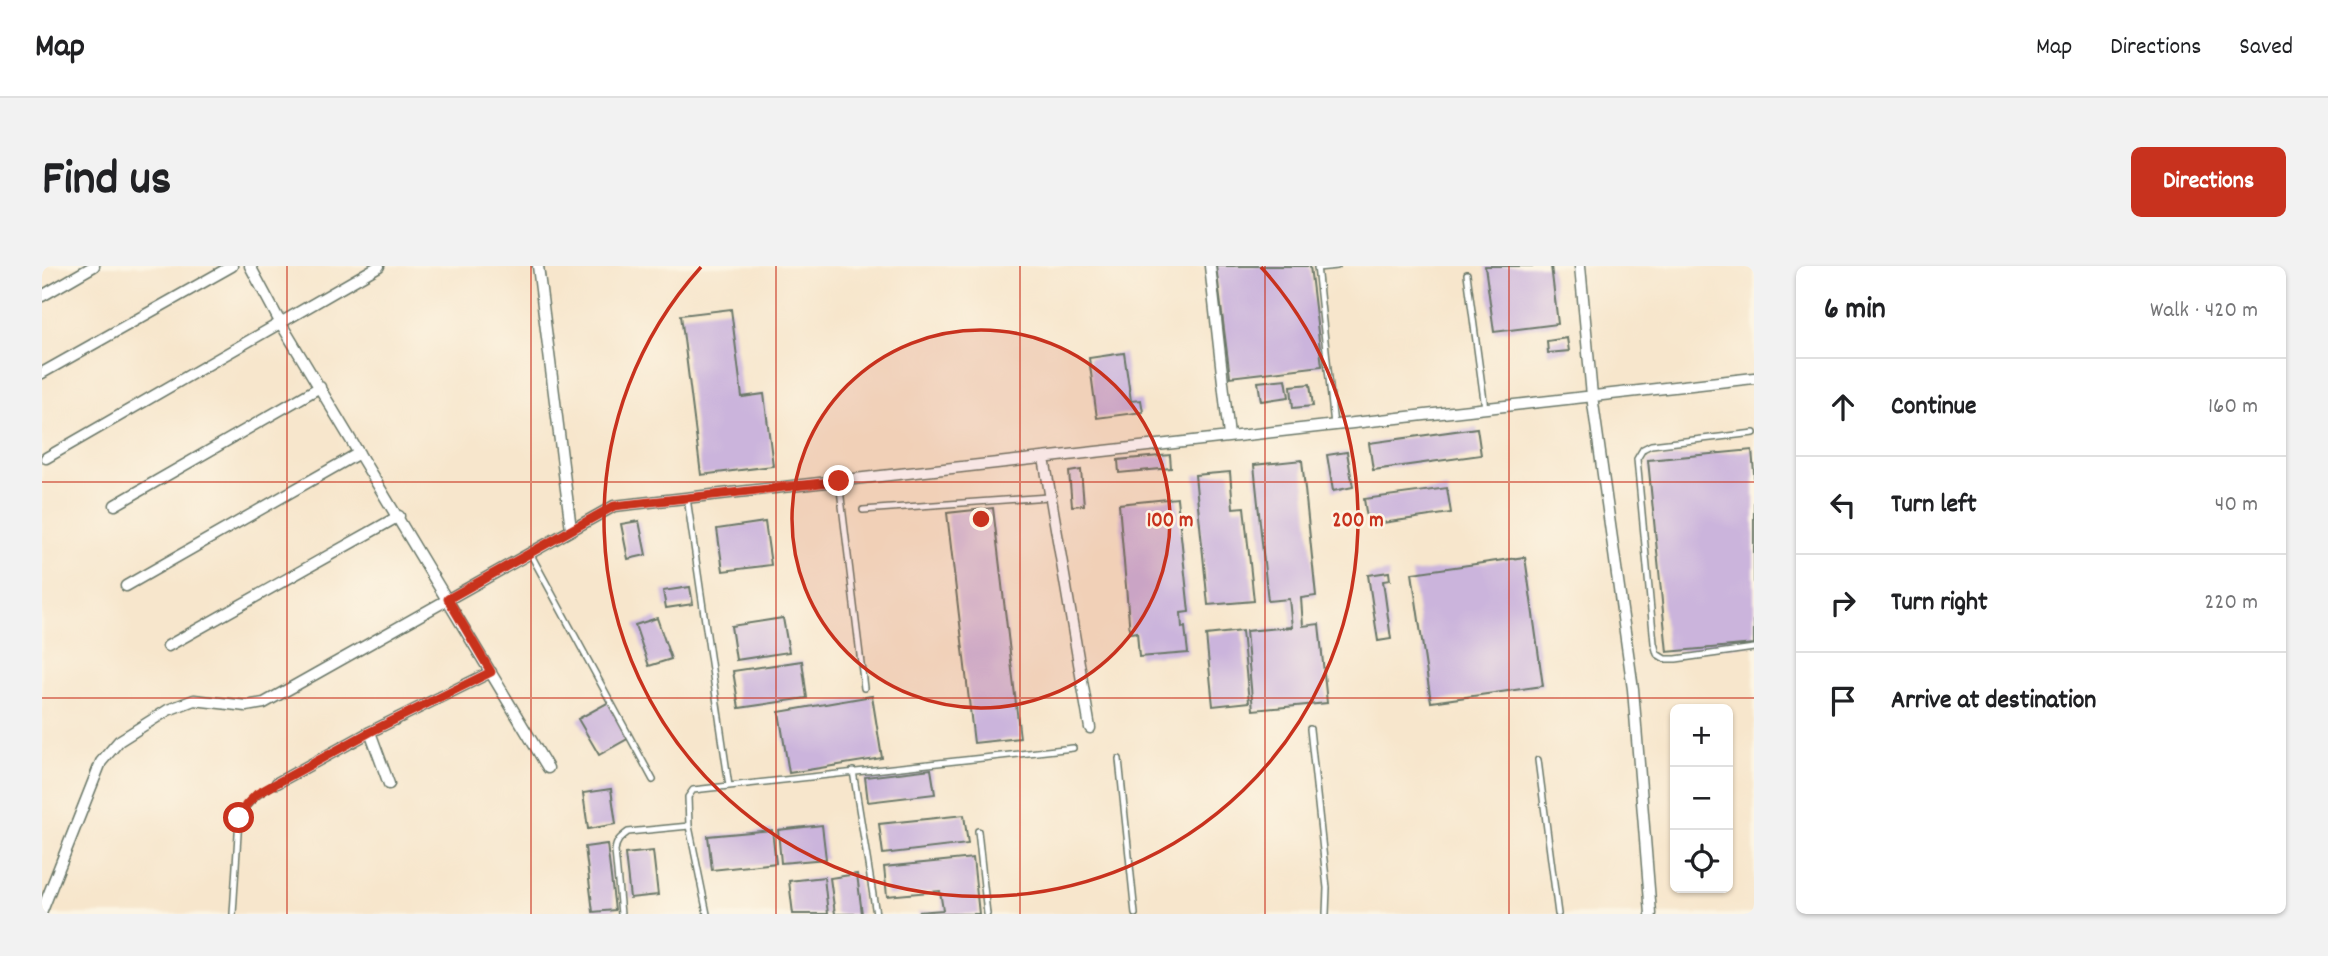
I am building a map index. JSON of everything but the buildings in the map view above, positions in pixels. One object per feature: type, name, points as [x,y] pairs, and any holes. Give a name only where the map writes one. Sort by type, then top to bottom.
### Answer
[{"type":"street","points":[[42,296],[94,266]]},
{"type":"street","points":[[42,373],[232,266]]},
{"type":"street","points":[[250,266],[548,768]]},
{"type":"street","points":[[46,458],[379,266]]},
{"type":"street","points":[[538,266],[571,530]]},
{"type":"street","points":[[1210,266],[1229,436]]},
{"type":"street","points":[[1580,266],[1592,396],[1633,689],[1651,914]]},
{"type":"street","points":[[42,911],[102,762],[119,741],[167,710],[194,700],[246,706],[264,703],[614,506],[1754,378]]},
{"type":"street","points":[[115,505],[320,387]]},
{"type":"street","points":[[126,586],[359,453]]},
{"type":"street","points":[[1044,458],[1090,728]]},
{"type":"street","points":[[168,646],[399,516]]},
{"type":"street","points":[[277,783],[370,732],[491,672]]},
{"type":"street","points":[[370,732],[389,784]]},
{"type":"lane","points":[[1334,425],[1317,267],[1336,266]]},
{"type":"lane","points":[[1466,274],[1485,408]]},
{"type":"lane","points":[[1754,433],[1651,445],[1643,449],[1637,459],[1657,654],[1665,659],[1676,659],[1754,648]]},
{"type":"lane","points":[[839,481],[864,688]]},
{"type":"lane","points":[[687,497],[729,786]]},
{"type":"lane","points":[[863,510],[1049,497]]},
{"type":"lane","points":[[530,554],[653,780]]},
{"type":"lane","points":[[1310,729],[1327,888],[1326,914]]},
{"type":"lane","points":[[707,914],[689,826],[688,797],[693,790],[1073,748]]},
{"type":"lane","points":[[1119,759],[1135,914]]},
{"type":"lane","points":[[1538,760],[1558,914]]},
{"type":"lane","points":[[853,771],[876,914]]},
{"type":"lane","points":[[233,914],[239,818],[251,800],[277,783]]},
{"type":"lane","points":[[621,914],[615,851],[615,844],[620,837],[628,832],[689,826]]},
{"type":"lane","points":[[978,831],[987,914]]},
{"type":"route","points":[[239,818],[246,805],[257,794],[370,732],[491,672],[448,599],[614,506],[839,481]]}]
